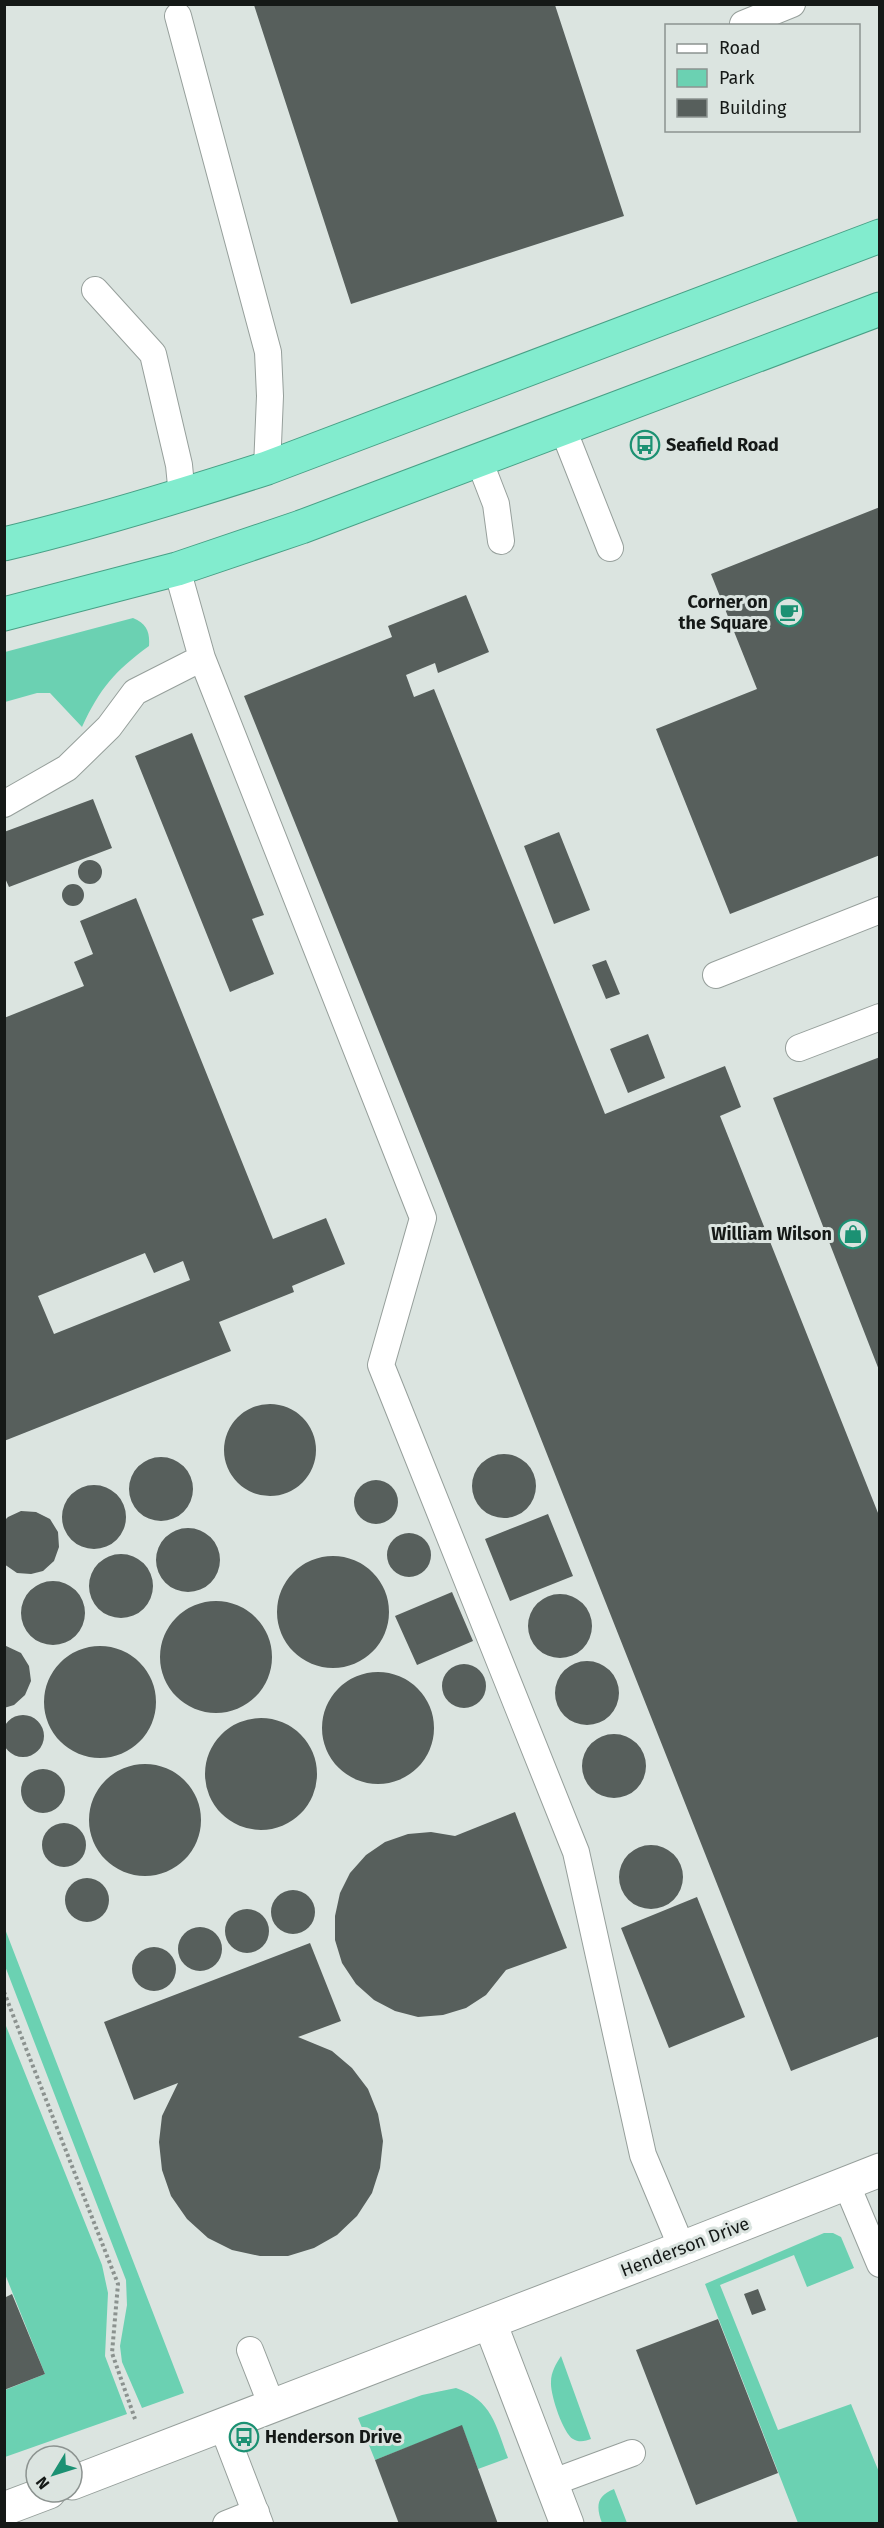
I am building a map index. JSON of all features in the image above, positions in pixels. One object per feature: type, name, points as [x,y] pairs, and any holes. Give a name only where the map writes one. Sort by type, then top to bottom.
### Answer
[{"type":"highway","points":[[4,544],[72,528],[267,468],[879,236]]},
{"type":"highway","points":[[4,614],[177,569],[301,527],[879,309]]},
{"type":"street","name":"Henderson Drive","points":[[84,2478],[490,2323],[879,2170]]},
{"type":"street","points":[[490,2323],[567,2523]]},
{"type":"street","points":[[4,2509],[24,2501]]},
{"type":"lane","points":[[743,24],[792,4]]},
{"type":"lane","points":[[178,16],[268,352],[270,396],[267,468]]},
{"type":"lane","points":[[95,290],[153,354],[179,465],[182,496]]},
{"type":"lane","points":[[563,429],[610,548]]},
{"type":"lane","points":[[479,460],[496,504],[501,541]]},
{"type":"lane","points":[[177,569],[202,658],[423,1218],[381,1365],[576,1852],[644,2155],[682,2248]]},
{"type":"lane","points":[[4,804],[67,768],[109,727],[135,692],[202,658]]},
{"type":"lane","points":[[716,975],[879,910]]},
{"type":"lane","points":[[799,1048],[879,1017]]},
{"type":"lane","points":[[846,2183],[879,2264]]},
{"type":"lane","points":[[250,2350],[272,2406]]},
{"type":"lane","points":[[222,2425],[258,2518],[226,2523]]},
{"type":"lane","points":[[552,2483],[632,2453]]},
{"type":"path","points":[[4,1992],[118,2284],[112,2353],[149,2453]]},
{"type":"green space","points":[[133,618],[147,629],[149,646],[109,681],[95,701],[82,727],[50,693],[37,693],[5,702],[5,652]]},
{"type":"green space","points":[[5,1929],[184,2393],[142,2408],[122,2362],[120,2346],[127,2305],[126,2280],[5,1966]]},
{"type":"green space","points":[[4,2021],[102,2265],[108,2293],[105,2356],[127,2414],[42,2444],[24,2444],[24,2450],[5,2457],[5,2390],[45,2374],[5,2274]]},
{"type":"green space","points":[[824,2233],[833,2233],[841,2237],[854,2268],[807,2287],[794,2255],[720,2285],[778,2430],[851,2404],[879,2472],[879,2523],[798,2523],[705,2284]]},
{"type":"green space","points":[[561,2356],[591,2439],[589,2440],[573,2439],[565,2429],[558,2413],[551,2382],[553,2371]]},
{"type":"green space","points":[[456,2388],[468,2393],[485,2407],[496,2425],[508,2458],[478,2469],[462,2426],[375,2460],[358,2418],[422,2395]]},
{"type":"green space","points":[[614,2489],[627,2523],[602,2523],[599,2503],[604,2495]]},
{"type":"building","points":[[254,5],[555,5],[624,216],[351,304]]},
{"type":"building","points":[[880,507],[880,855],[730,914],[656,729],[757,689],[711,574]]},
{"type":"building","points":[[466,595],[489,652],[438,673],[435,663],[406,675],[414,697],[434,689],[605,1114],[725,1066],[741,1107],[720,1116],[880,1518],[880,2036],[791,2071],[439,1181],[244,696],[392,637],[388,626]]},
{"type":"building","points":[[192,733],[264,915],[252,919],[274,974],[230,992],[135,756]]},
{"type":"building","points":[[93,799],[112,848],[9,887],[4,876],[4,832]]},
{"type":"building","points":[[559,832],[590,910],[554,924],[524,846]]},
{"type":"building","points":[[90,860],[98,864],[102,872],[98,880],[90,884],[82,880],[78,872],[82,864]]},
{"type":"building","points":[[73,884],[81,887],[84,895],[81,903],[73,906],[65,903],[62,895],[65,887]]},
{"type":"building","points":[[136,898],[273,1239],[326,1218],[345,1264],[292,1286],[294,1292],[219,1322],[231,1351],[4,1441],[4,1018],[84,986],[74,962],[93,954],[80,921]],"holes":[[[145,1253],[154,1273],[183,1261],[190,1280],[54,1334],[38,1296]]]},
{"type":"building","points":[[606,960],[620,994],[606,999],[592,965]]},
{"type":"building","points":[[648,1034],[665,1078],[628,1093],[610,1049]]},
{"type":"building","name":"William Wilson","points":[[880,1057],[880,1370],[879,1370],[773,1098]]},
{"type":"building","points":[[270,1404],[288,1407],[303,1417],[313,1432],[316,1450],[313,1468],[303,1483],[288,1493],[270,1496],[252,1493],[237,1483],[227,1468],[224,1450],[227,1432],[237,1417],[252,1407]]},
{"type":"building","points":[[504,1454],[522,1459],[527,1463],[531,1468],[536,1486],[531,1504],[527,1509],[522,1513],[504,1518],[486,1513],[481,1509],[477,1504],[472,1486],[477,1468],[481,1463],[486,1459]]},
{"type":"building","points":[[161,1457],[179,1463],[187,1471],[193,1489],[187,1507],[179,1515],[161,1521],[143,1515],[135,1507],[129,1489],[135,1471],[143,1463]]},
{"type":"building","points":[[376,1480],[391,1487],[398,1502],[391,1517],[376,1524],[361,1517],[354,1502],[361,1487]]},
{"type":"building","points":[[94,1485],[112,1491],[120,1499],[126,1517],[120,1535],[112,1543],[94,1549],[76,1543],[68,1535],[62,1517],[68,1499],[76,1491]]},
{"type":"building","points":[[21,1511],[36,1512],[50,1519],[58,1532],[59,1547],[54,1561],[43,1571],[31,1574],[17,1573],[4,1564],[4,1521]]},
{"type":"building","points":[[548,1514],[573,1576],[510,1601],[485,1539]]},
{"type":"building","points":[[188,1528],[206,1534],[214,1542],[220,1560],[214,1578],[206,1586],[188,1592],[170,1586],[162,1578],[156,1560],[162,1542],[170,1534]]},
{"type":"building","points":[[409,1533],[424,1540],[431,1555],[424,1570],[409,1577],[394,1570],[387,1555],[394,1540]]},
{"type":"building","points":[[121,1554],[139,1560],[147,1568],[153,1586],[147,1604],[139,1612],[121,1618],[103,1612],[95,1604],[89,1586],[95,1568],[103,1560]]},
{"type":"building","points":[[333,1556],[354,1561],[372,1573],[384,1591],[389,1612],[384,1633],[372,1651],[354,1663],[333,1668],[312,1663],[294,1651],[282,1633],[277,1612],[282,1591],[294,1573],[312,1561]]},
{"type":"building","points":[[53,1581],[71,1587],[79,1595],[85,1613],[79,1631],[71,1639],[53,1645],[35,1639],[27,1631],[21,1613],[27,1595],[35,1587]]},
{"type":"building","points":[[452,1592],[473,1641],[417,1665],[395,1616]]},
{"type":"building","points":[[560,1594],[583,1603],[592,1626],[583,1649],[560,1658],[537,1649],[528,1626],[537,1603]]},
{"type":"building","points":[[216,1601],[237,1605],[255,1618],[268,1636],[272,1657],[268,1678],[255,1696],[237,1709],[216,1713],[195,1709],[177,1696],[164,1678],[160,1657],[164,1636],[177,1618],[195,1605]]},
{"type":"building","points":[[4,1645],[21,1653],[29,1666],[31,1681],[25,1695],[14,1705],[4,1708]]},
{"type":"building","points":[[100,1646],[121,1651],[139,1663],[151,1681],[156,1702],[151,1723],[139,1741],[121,1753],[100,1758],[79,1753],[61,1741],[49,1723],[44,1702],[49,1681],[61,1663],[79,1651]]},
{"type":"building","points":[[587,1661],[610,1670],[619,1693],[610,1716],[587,1725],[564,1716],[555,1693],[564,1670]]},
{"type":"building","points":[[464,1664],[479,1671],[486,1686],[479,1701],[464,1708],[449,1701],[442,1686],[449,1671]]},
{"type":"building","points":[[378,1672],[399,1677],[417,1689],[429,1707],[434,1728],[429,1749],[417,1767],[399,1779],[378,1784],[357,1779],[339,1767],[327,1749],[322,1728],[327,1707],[339,1689],[357,1677]]},
{"type":"building","points":[[23,1715],[31,1716],[38,1721],[43,1728],[43,1744],[38,1751],[31,1756],[23,1757],[15,1756],[8,1751],[3,1744],[2,1736],[3,1728],[8,1721],[15,1716]]},
{"type":"building","points":[[261,1718],[282,1723],[300,1735],[312,1753],[317,1774],[312,1795],[300,1813],[282,1825],[261,1830],[240,1825],[222,1813],[210,1795],[205,1774],[210,1753],[222,1735],[240,1723]]},
{"type":"building","points":[[614,1734],[632,1739],[637,1743],[641,1748],[646,1766],[641,1784],[637,1789],[632,1793],[614,1798],[596,1793],[591,1789],[587,1784],[582,1766],[587,1748],[591,1743],[596,1739]]},
{"type":"building","points":[[145,1764],[166,1768],[184,1781],[197,1799],[201,1820],[197,1841],[184,1859],[166,1872],[145,1876],[124,1872],[106,1859],[93,1841],[89,1820],[93,1799],[106,1781],[124,1768]]},
{"type":"building","points":[[43,1769],[59,1775],[65,1791],[59,1807],[43,1813],[27,1807],[21,1791],[27,1775]]},
{"type":"building","points":[[515,1812],[567,1948],[506,1970],[486,1995],[466,2008],[443,2015],[418,2017],[395,2011],[374,2000],[356,1984],[342,1963],[335,1940],[335,1916],[340,1893],[350,1873],[366,1855],[385,1842],[408,1834],[431,1832],[455,1836]]},
{"type":"building","points":[[64,1823],[80,1829],[86,1845],[80,1861],[64,1867],[48,1861],[42,1845],[48,1829]]},
{"type":"building","points":[[651,1845],[669,1850],[674,1854],[678,1859],[683,1877],[678,1895],[674,1900],[669,1904],[651,1909],[633,1904],[628,1900],[624,1895],[619,1877],[624,1859],[628,1854],[633,1850]]},
{"type":"building","points":[[87,1878],[103,1884],[109,1900],[103,1916],[87,1922],[71,1916],[65,1900],[71,1884]]},
{"type":"building","points":[[293,1890],[309,1896],[315,1912],[309,1928],[293,1934],[277,1928],[271,1912],[277,1896]]},
{"type":"building","points":[[697,1897],[745,2017],[669,2048],[621,1928]]},
{"type":"building","points":[[247,1909],[263,1915],[269,1931],[263,1947],[247,1953],[231,1947],[225,1931],[231,1915]]},
{"type":"building","points":[[200,1927],[216,1933],[222,1949],[216,1965],[200,1971],[184,1965],[178,1949],[184,1933]]},
{"type":"building","points":[[310,1943],[341,2021],[298,2037],[332,2051],[352,2068],[368,2089],[378,2114],[383,2141],[380,2168],[372,2193],[357,2216],[337,2235],[314,2248],[288,2256],[260,2256],[232,2250],[208,2238],[187,2219],[171,2196],[162,2170],[159,2142],[162,2116],[178,2083],[134,2100],[104,2022]]},
{"type":"building","points":[[154,1947],[170,1953],[176,1969],[170,1985],[154,1991],[138,1985],[132,1969],[138,1953]]},
{"type":"building","points":[[758,2289],[766,2310],[752,2315],[744,2294]]},
{"type":"building","points":[[12,2294],[45,2374],[4,2390],[4,2298]]},
{"type":"building","points":[[718,2319],[778,2473],[696,2505],[636,2350]]},
{"type":"building","points":[[462,2425],[498,2524],[399,2524],[375,2460]]},
{"type":"place","name":"Seafield Road","points":[[645,445]]},
{"type":"place","name":"Corner on the Square","points":[[789,612]]},
{"type":"place","name":"William Wilson","points":[[853,1234]]},
{"type":"place","name":"Henderson Drive","points":[[244,2437]]}]
